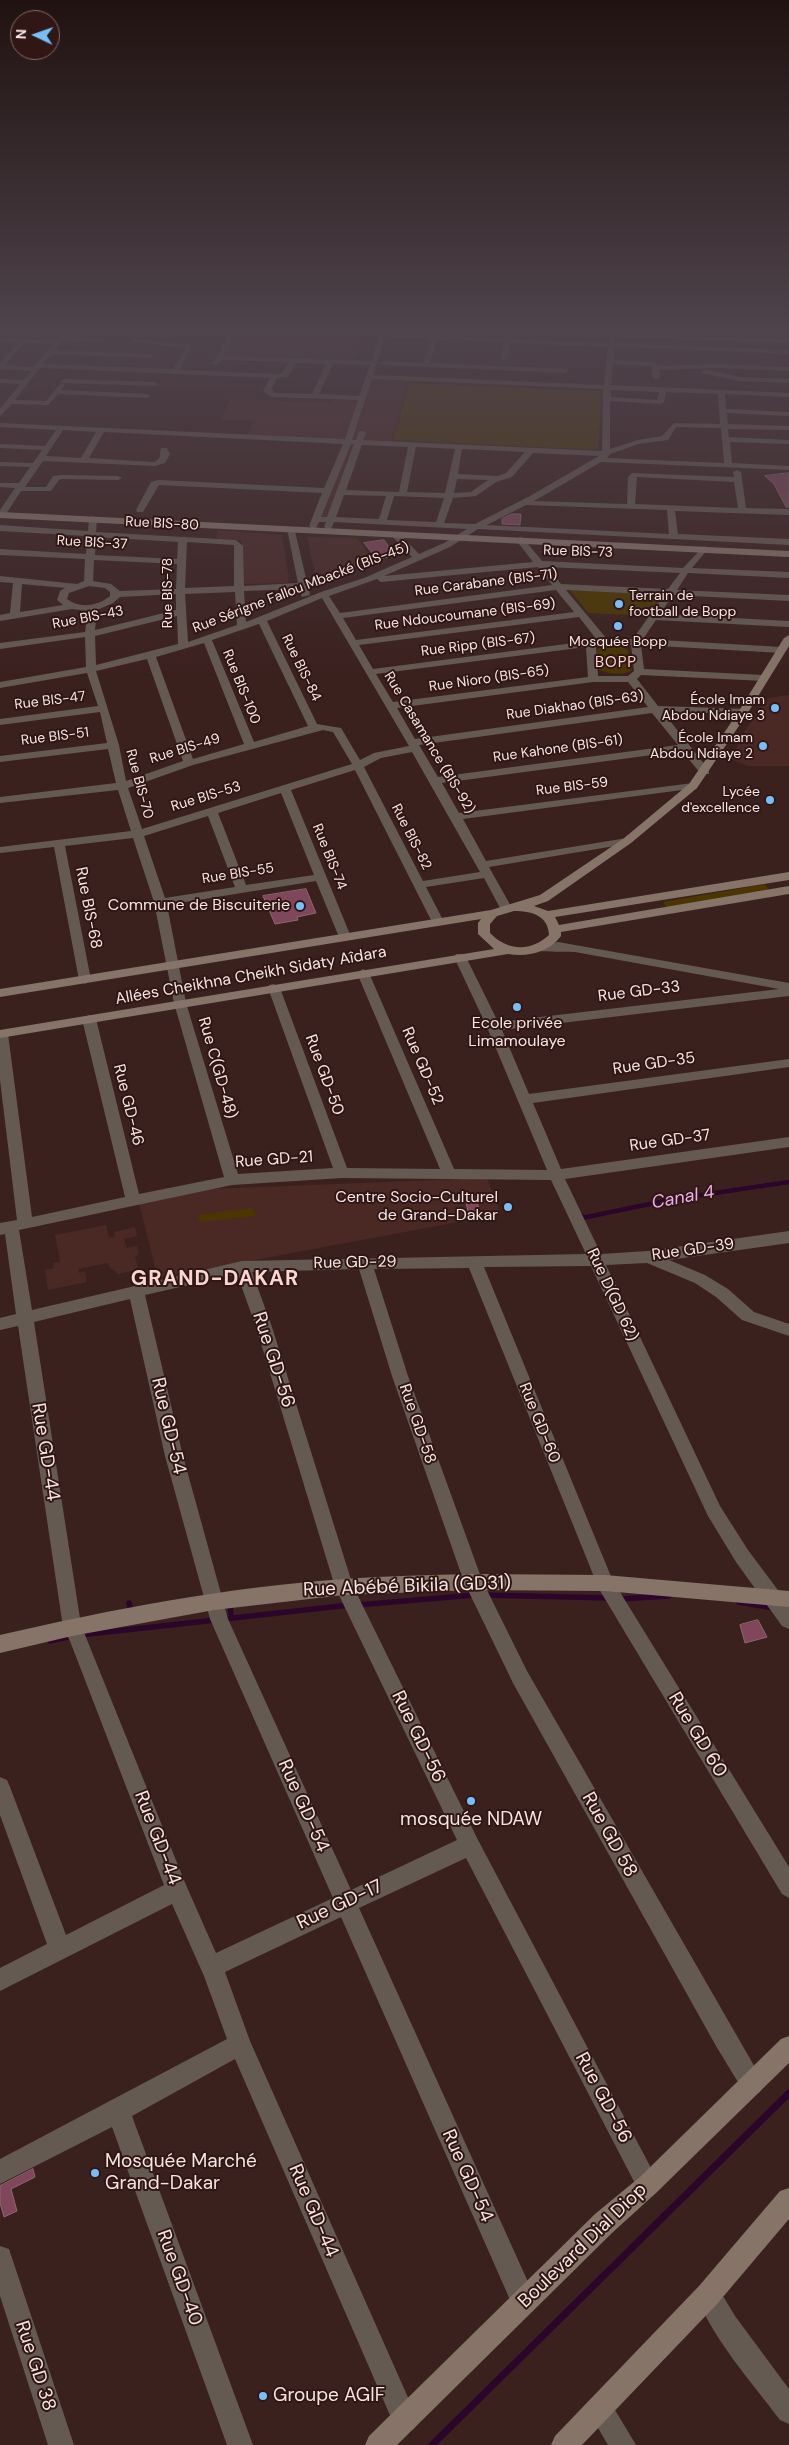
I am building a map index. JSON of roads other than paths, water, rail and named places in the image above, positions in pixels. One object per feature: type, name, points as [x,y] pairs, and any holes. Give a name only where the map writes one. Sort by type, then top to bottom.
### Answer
[{"type":"main road","points":[[0,515],[789,554]]},
{"type":"main road","points":[[789,638],[744,711],[693,786],[627,841],[544,898],[520,907],[506,908],[493,913],[484,923],[484,934],[495,944],[508,950],[526,951],[538,949],[548,944],[555,932],[789,890]]},
{"type":"main road","points":[[520,907],[547,915],[789,876]]},
{"type":"main road","points":[[553,891],[544,903],[555,932]]},
{"type":"main road","name":"Allées Cheikhna Cheikh Sidaty Aîdara","points":[[0,993],[174,968],[493,913]]},
{"type":"main road","name":"Allées Cheikhna Cheikh Sidaty Aîdara","points":[[0,1034],[180,1002],[508,950]]},
{"type":"main road","name":"Rue Abébé Bikila (GD31)","points":[[0,1644],[72,1627],[214,1602],[344,1586],[474,1582],[605,1583],[789,1598]]},
{"type":"main road","name":"Boulevard Dial Diop","points":[[378,2445],[604,2224],[648,2185],[789,2047]]},
{"type":"main road","points":[[564,2445],[708,2295],[789,2200]]},
{"type":"street","points":[[0,515],[4,504],[20,488],[46,449]]},
{"type":"street","points":[[83,461],[90,449]]},
{"type":"street","points":[[311,530],[345,449]]},
{"type":"street","points":[[326,530],[356,449]]},
{"type":"street","points":[[402,495],[412,449]]},
{"type":"street","points":[[439,525],[449,496],[458,449]]},
{"type":"street","points":[[509,449],[604,456],[652,463],[732,466],[775,449]]},
{"type":"street","points":[[604,449],[604,456]]},
{"type":"street","points":[[604,456],[621,449]]},
{"type":"street","points":[[728,449],[738,480],[742,510]]},
{"type":"street","points":[[753,449],[766,454],[789,468]]},
{"type":"street","points":[[0,464],[83,461],[155,464],[162,461],[166,454],[164,450]]},
{"type":"street","points":[[452,476],[497,478],[509,475],[531,450]]},
{"type":"street","name":"Rue Sérigne Fallou Mbacké (BIS-45)","points":[[0,685],[91,670],[182,647],[262,620],[324,594],[368,580],[461,537],[476,526],[524,502],[604,456]]},
{"type":"street","points":[[652,463],[655,476]]},
{"type":"street","points":[[0,485],[48,489],[56,478],[62,476],[118,478]]},
{"type":"street","points":[[631,507],[632,477],[655,476],[738,480]]},
{"type":"street","points":[[340,492],[449,496],[478,491],[497,478]]},
{"type":"street","points":[[140,510],[154,484],[158,482],[327,491]]},
{"type":"street","points":[[382,522],[391,494]]},
{"type":"street","points":[[524,502],[674,537],[789,542]]},
{"type":"street","points":[[316,519],[476,526],[598,519],[631,507],[789,512]]},
{"type":"street","points":[[671,508],[674,537]]},
{"type":"street","points":[[88,583],[93,519]]},
{"type":"street","name":"Rue BIS-80","points":[[0,528],[236,543],[240,546],[239,588],[242,627]]},
{"type":"street","points":[[291,529],[306,601]]},
{"type":"street","points":[[395,534],[418,558]]},
{"type":"street","name":"Rue BIS-78","points":[[182,647],[180,590],[183,539]]},
{"type":"street","points":[[736,539],[736,551]]},
{"type":"street","points":[[520,540],[604,642]]},
{"type":"street","points":[[704,549],[686,570],[636,642],[635,676],[656,709],[704,772]]},
{"type":"street","name":"Rue BIS-37","points":[[0,552],[182,562]]},
{"type":"street","name":"Rue BIS-73","points":[[368,580],[541,564],[789,575]]},
{"type":"street","points":[[0,579],[75,586]]},
{"type":"street","points":[[15,615],[18,580]]},
{"type":"street","points":[[74,606],[64,602],[61,597],[65,591],[75,586],[88,583],[108,586],[116,594]]},
{"type":"street","points":[[0,618],[74,606],[93,607],[108,603],[116,594],[303,586]]},
{"type":"street","name":"Rue Carabane (BIS-71)","points":[[337,616],[558,587],[789,598]]},
{"type":"street","name":"Rue Casamance (BIS-92)","points":[[324,594],[456,818],[506,908]]},
{"type":"street","name":"Rue BIS-70","points":[[93,607],[90,634],[91,670],[114,745],[122,786],[160,902],[174,968]]},
{"type":"street","name":"Rue BIS-43","points":[[0,646],[90,634],[181,612]]},
{"type":"street","name":"Rue Ndoucoumane (BIS-69)","points":[[353,644],[582,614]]},
{"type":"street","points":[[654,617],[789,624]]},
{"type":"street","name":"Rue BIS-84","points":[[262,620],[314,728]]},
{"type":"street","name":"Rue BIS-100","points":[[207,639],[250,746]]},
{"type":"street","name":"Rue Ripp (BIS-67)","points":[[369,672],[604,642],[636,642]]},
{"type":"street","points":[[636,642],[782,650]]},
{"type":"street","points":[[591,644],[593,679]]},
{"type":"street","points":[[151,655],[189,762]]},
{"type":"street","points":[[635,676],[764,678]]},
{"type":"street","name":"Rue Nioro (BIS-65)","points":[[389,706],[593,679],[635,676]]},
{"type":"street","name":"Rue BIS-47","points":[[0,722],[104,708]]},
{"type":"street","name":"Rue Diakhao (BIS-63)","points":[[412,746],[656,709],[744,711]]},
{"type":"street","name":"Rue BIS-49","points":[[0,800],[122,786],[189,762],[323,726],[337,730],[358,766]]},
{"type":"street","name":"Rue BIS-51","points":[[0,759],[114,745]]},
{"type":"street","name":"Rue BIS-53","points":[[0,850],[138,834],[285,790],[358,766],[378,754],[412,746]]},
{"type":"street","name":"Rue Kahone (BIS-61)","points":[[435,782],[685,746]]},
{"type":"street","name":"Rue BIS-82","points":[[358,766],[438,922]]},
{"type":"street","name":"Rue BIS-59","points":[[456,818],[693,786]]},
{"type":"street","name":"Rue BIS-74","points":[[285,790],[345,937]]},
{"type":"street","points":[[212,811],[242,889]]},
{"type":"street","points":[[419,886],[484,870],[627,841]]},
{"type":"street","name":"Rue BIS-68","points":[[59,843],[85,980]]},
{"type":"street","name":"Rue BIS-55","points":[[160,902],[322,877]]},
{"type":"street","points":[[555,932],[575,948]]},
{"type":"street","points":[[538,949],[558,946],[575,948],[789,987]]},
{"type":"street","name":"Rue D(GD 62)","points":[[460,957],[494,1027],[556,1175],[714,1511],[769,1596],[789,1620]]},
{"type":"street","name":"Rue C(GD-48)","points":[[174,968],[180,1002],[232,1180]]},
{"type":"street","name":"Rue GD-52","points":[[364,973],[449,1173]]},
{"type":"street","name":"Rue GD-50","points":[[274,988],[342,1174]]},
{"type":"street","name":"Rue GD-33","points":[[494,1027],[789,992]]},
{"type":"street","name":"Rue GD-46","points":[[89,1019],[133,1199]]},
{"type":"street","name":"Rue GD-44","points":[[0,1034],[12,1226],[24,1317],[72,1627],[78,1637],[177,1890],[211,1967],[240,2044],[405,2420]]},
{"type":"street","name":"Rue GD-35","points":[[525,1099],[789,1064]]},
{"type":"street","name":"Rue GD-37","points":[[556,1175],[789,1142]]},
{"type":"street","name":"Rue GD-21","points":[[12,1226],[133,1199],[232,1180],[342,1174],[556,1175]]},
{"type":"street","name":"Rue GD-39","points":[[596,1260],[648,1257],[789,1237]]},
{"type":"street","points":[[648,1257],[700,1278],[722,1293],[748,1316],[789,1330]]},
{"type":"street","name":"Rue GD-29","points":[[0,1324],[242,1267],[262,1265],[596,1260]]},
{"type":"street","name":"Rue GD-60","points":[[474,1262],[605,1583]]},
{"type":"street","name":"Rue GD-58","points":[[365,1264],[400,1376],[474,1582]]},
{"type":"street","name":"Rue GD-56","points":[[242,1267],[264,1327],[344,1586],[470,1845],[648,2185]]},
{"type":"street","name":"Rue GD-54","points":[[136,1291],[174,1456],[219,1619],[524,2302]]},
{"type":"street","name":"Rue GD 58","points":[[474,1582],[520,1677],[752,2084]]},
{"type":"street","name":"Rue GD 60","points":[[605,1583],[789,1887]]},
{"type":"street","points":[[0,1787],[60,1949]]},
{"type":"street","name":"Rue GD-17","points":[[211,1967],[345,1902],[470,1845]]},
{"type":"street","points":[[0,1980],[177,1890]]},
{"type":"street","points":[[0,2172],[118,2111],[240,2044]]},
{"type":"street","name":"Rue GD-40","points":[[118,2111],[240,2445]]},
{"type":"street","name":"Rue GD 38","points":[[0,2258],[61,2445]]},
{"type":"street","points":[[708,2295],[726,2325],[789,2411]]},
{"type":"street","points":[[600,2409],[623,2445]]},
{"type":"waterway","name":"Canal 4","points":[[581,1215],[582,1218],[674,1199],[789,1182]]},
{"type":"waterway","points":[[358,1605],[474,1595]]},
{"type":"waterway","points":[[485,1595],[609,1598]]},
{"type":"waterway","points":[[620,1599],[669,1596]]},
{"type":"waterway","points":[[739,1602],[773,1608]]},
{"type":"waterway","points":[[129,1603],[130,1607]]},
{"type":"waterway","points":[[230,1603],[231,1614]]},
{"type":"waterway","points":[[224,1619],[350,1605]]},
{"type":"waterway","points":[[80,1635],[216,1620]]},
{"type":"waterway","points":[[50,1641],[72,1636]]},
{"type":"waterway","points":[[432,2445],[789,2093]]},
{"type":"place","name":"Terrain de football de Bopp","points":[[619,604]]},
{"type":"place","name":"Mosquée Bopp","points":[[618,626]]},
{"type":"place","name":"École Imam Abdou Ndiaye 3","points":[[775,708]]},
{"type":"place","name":"École Imam Abdou Ndiaye 2","points":[[763,746]]},
{"type":"place","name":"Lycée d'excellence","points":[[770,800]]},
{"type":"place","name":"Commune de Biscuiterie","points":[[300,906]]},
{"type":"place","name":"Ecole privée Limamoulaye","points":[[517,1007]]},
{"type":"place","name":"Centre Socio-Culturel de Grand-Dakar","points":[[508,1207]]},
{"type":"place","name":"mosquée NDAW","points":[[471,1801]]},
{"type":"place","name":"Mosquée Marché Grand-Dakar","points":[[95,2173]]},
{"type":"place","name":"Groupe AGIF","points":[[263,2396]]},
{"type":"district","name":"BOPP","points":[[616,663]]},
{"type":"district","name":"GRAND-DAKAR","points":[[215,1279]]}]
